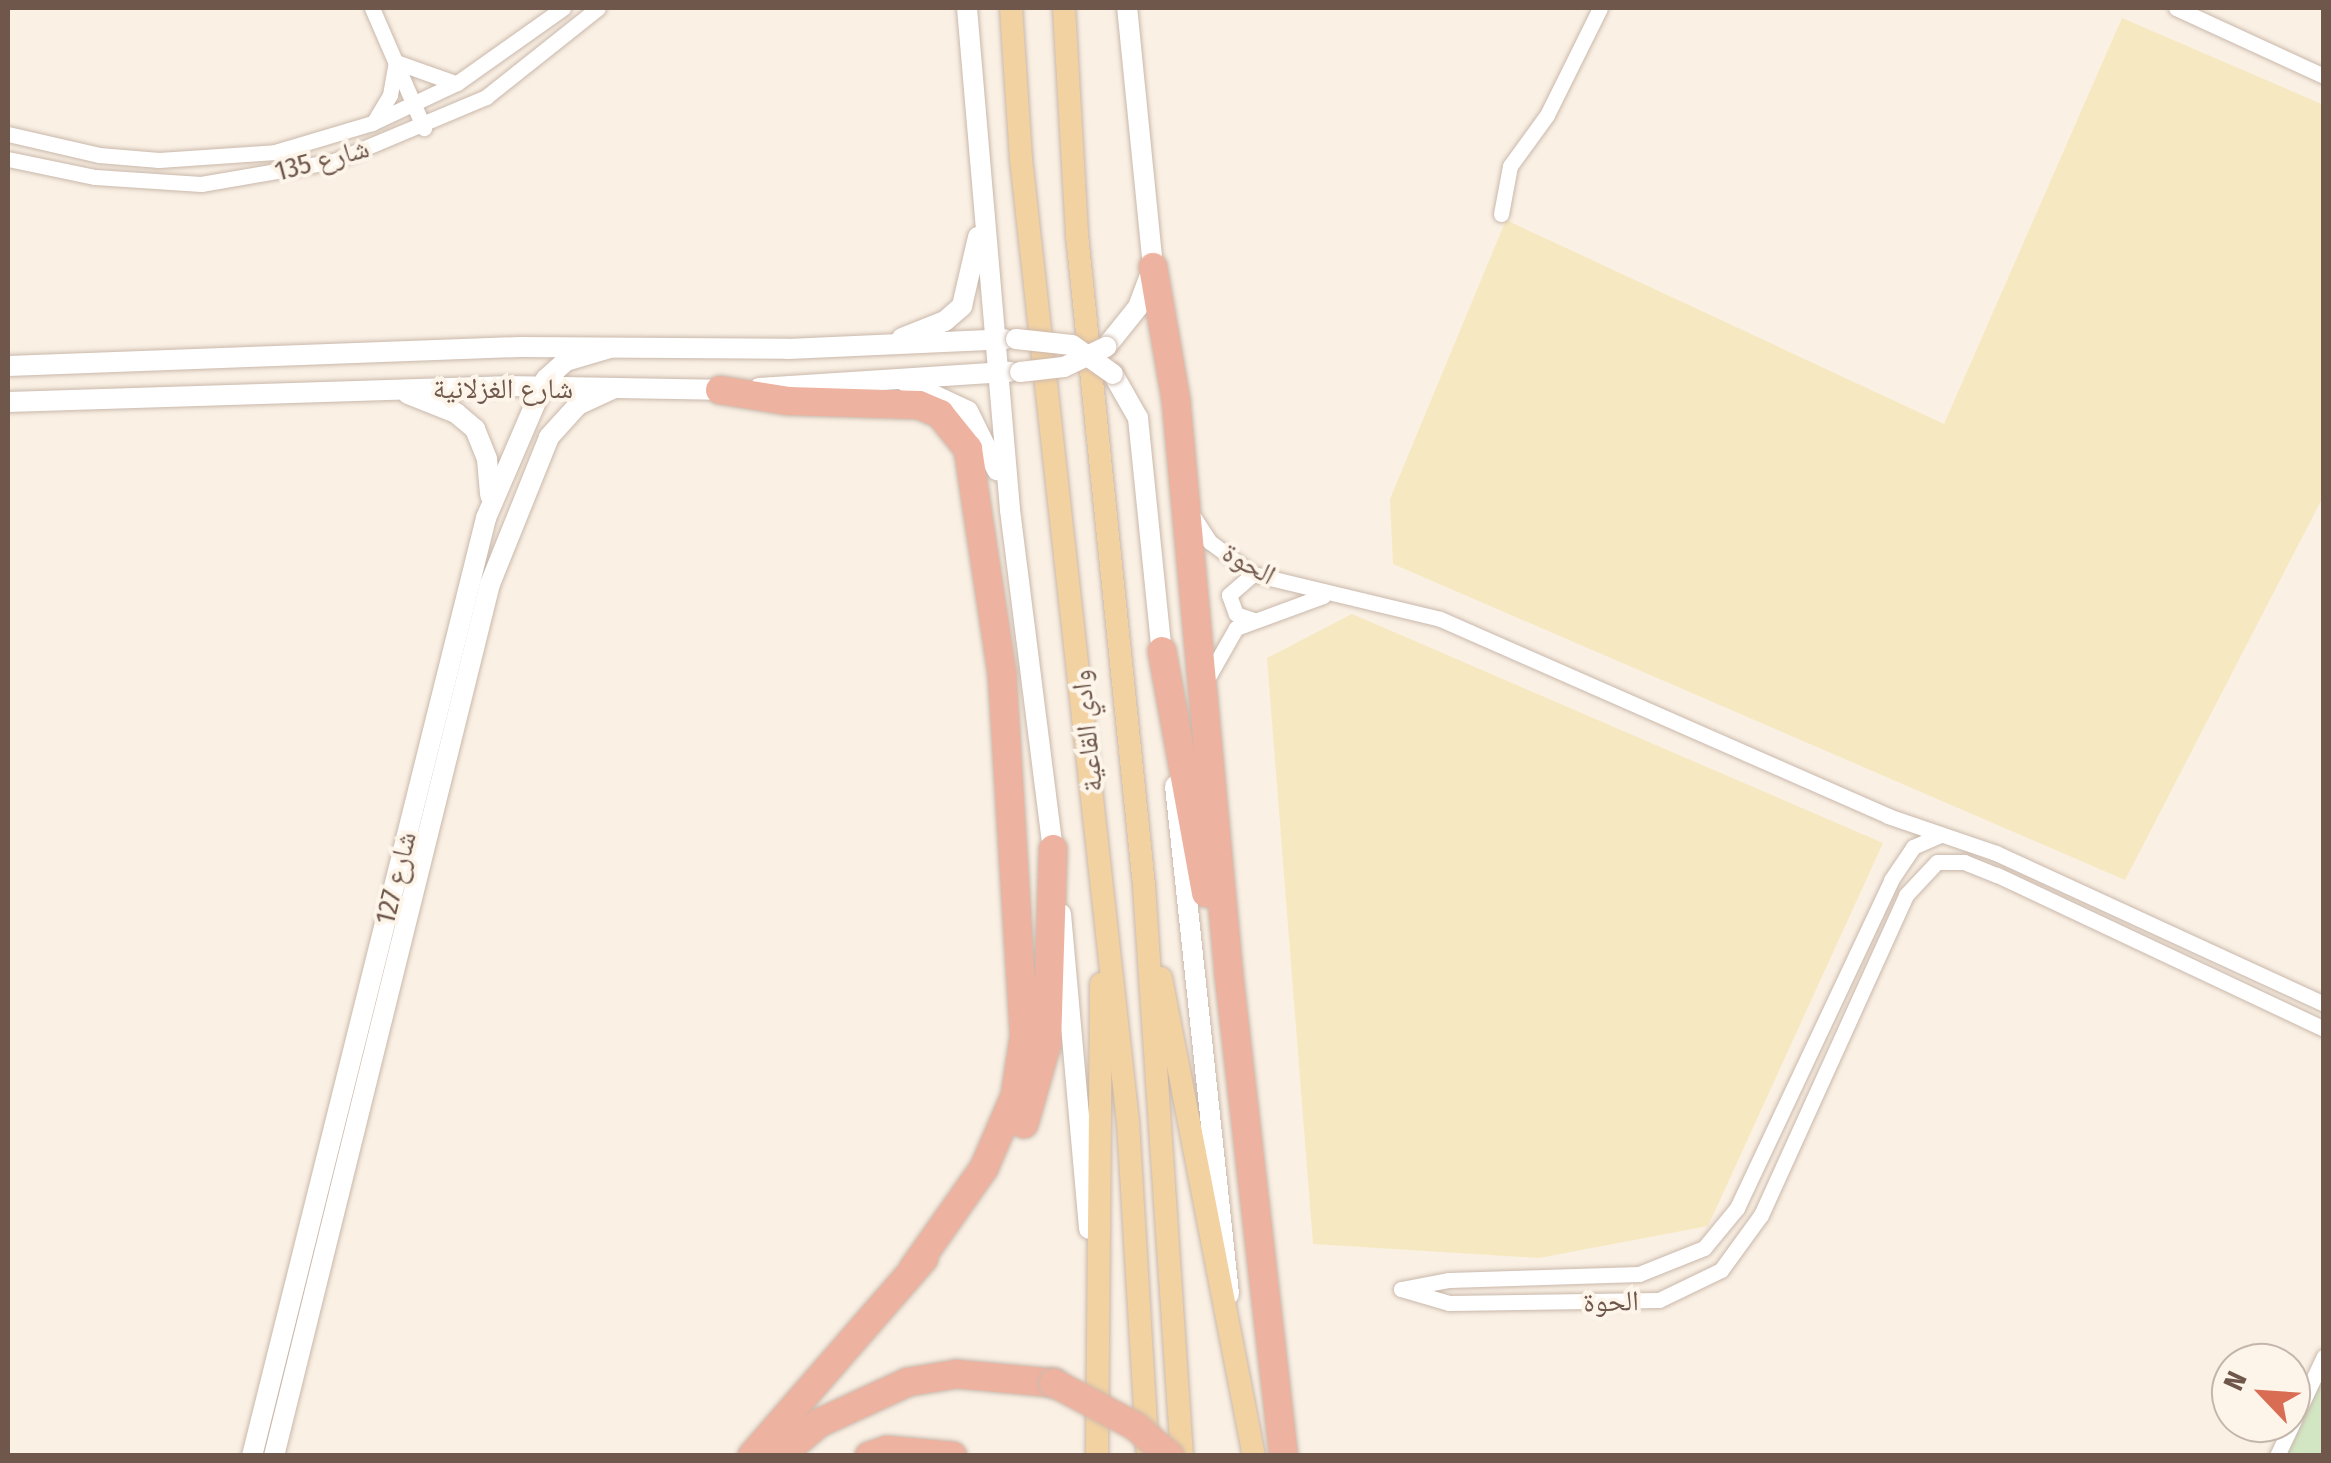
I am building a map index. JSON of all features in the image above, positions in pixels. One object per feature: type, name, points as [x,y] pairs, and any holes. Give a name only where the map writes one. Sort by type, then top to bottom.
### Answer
[{"type":"highway","points":[[1153,267],[1186,505],[1229,976],[1284,1456]]},
{"type":"highway","points":[[720,390],[789,401],[919,405],[948,421],[968,448],[1002,673],[1024,1037],[1016,1096],[984,1168],[913,1269]]},
{"type":"highway","points":[[1162,651],[1214,938],[1229,976]]},
{"type":"highway","points":[[752,1456],[1000,1168],[1038,1086],[1047,1043],[1053,849]]},
{"type":"highway","points":[[780,1456],[819,1423],[908,1382],[973,1374],[1054,1383],[1136,1426],[1170,1456]]},
{"type":"highway","points":[[870,1456],[887,1450],[953,1456]]},
{"type":"main road","name":"وادي القاعية","points":[[1011,8],[1021,159],[1128,1122],[1148,1456]]},
{"type":"main road","name":"وادي القاعية","points":[[1064,8],[1077,234],[1144,886],[1182,1456]]},
{"type":"main road","points":[[1144,886],[1254,1456]]},
{"type":"main road","points":[[1097,1456],[1104,893]]},
{"type":"street","points":[[372,8],[424,128]]},
{"type":"street","name":"شارع 135","points":[[8,134],[99,156],[220,158],[275,152],[372,123],[457,83],[563,8]]},
{"type":"street","name":"شارع 135","points":[[8,159],[95,177],[201,184],[334,161],[424,128],[507,83],[598,8]]},
{"type":"street","name":"وادي القاعية","points":[[967,8],[984,190],[1006,339],[998,372],[1010,510],[1079,1084],[1097,1360]]},
{"type":"street","points":[[998,372],[1064,367],[1099,351],[1138,307],[1153,267],[1127,8]]},
{"type":"street","points":[[1501,214],[1510,166],[1546,115],[1600,8]]},
{"type":"street","points":[[2176,8],[2324,76]]},
{"type":"street","points":[[396,62],[457,83]]},
{"type":"street","points":[[372,123],[390,95],[396,62]]},
{"type":"street","points":[[860,348],[917,334],[962,306],[975,266],[984,190]]},
{"type":"street","points":[[1006,339],[1099,351],[1132,404],[1142,439],[1230,1265],[1229,1321]]},
{"type":"street","name":"شارع الغزلانية","points":[[8,366],[610,348],[860,348],[1006,339]]},
{"type":"street","name":"شارع 127","points":[[252,1456],[490,505],[540,389],[566,361],[610,348]]},
{"type":"street","name":"شارع الغزلانية","points":[[8,402],[396,390],[720,390],[998,372]]},
{"type":"street","points":[[900,380],[953,400],[980,425],[1010,510]]},
{"type":"street","name":"شارع 127","points":[[274,1456],[470,657],[513,515],[557,425],[578,405],[612,389]]},
{"type":"street","points":[[396,390],[446,408],[474,429],[488,460],[490,505],[513,515]]},
{"type":"street","name":"الحوة","points":[[1186,505],[1210,542],[1253,574],[1440,619],[1940,834],[2014,860],[2324,1004]]},
{"type":"street","points":[[1253,574],[1230,596],[1236,614],[1253,620]]},
{"type":"street","name":"الحوة","points":[[1204,687],[1217,652],[1253,620],[1332,594]]},
{"type":"street","points":[[1940,834],[1950,861],[1997,875],[2324,1029]]},
{"type":"street","name":"الحوة","points":[[1940,834],[1913,847],[1892,880],[1736,1208],[1704,1248],[1639,1274],[1449,1280],[1401,1289],[1449,1303],[1659,1300],[1721,1270],[1761,1215],[1906,895],[1926,868],[1950,861]]},
{"type":"street","points":[[1449,1280],[1449,1303]]},
{"type":"street","points":[[2277,1456],[2324,1356]]},
{"type":"green space","points":[[2323,1368],[2323,1455],[2283,1455],[2289,1443],[2311,1443],[2311,1394]]},
{"type":"sand","points":[[2122,18],[2324,105],[2323,497],[2125,880],[1393,564],[1390,499],[1506,220],[1944,424]]},
{"type":"sand","points":[[1352,614],[1883,843],[1708,1226],[1539,1258],[1313,1244],[1267,658]]}]
